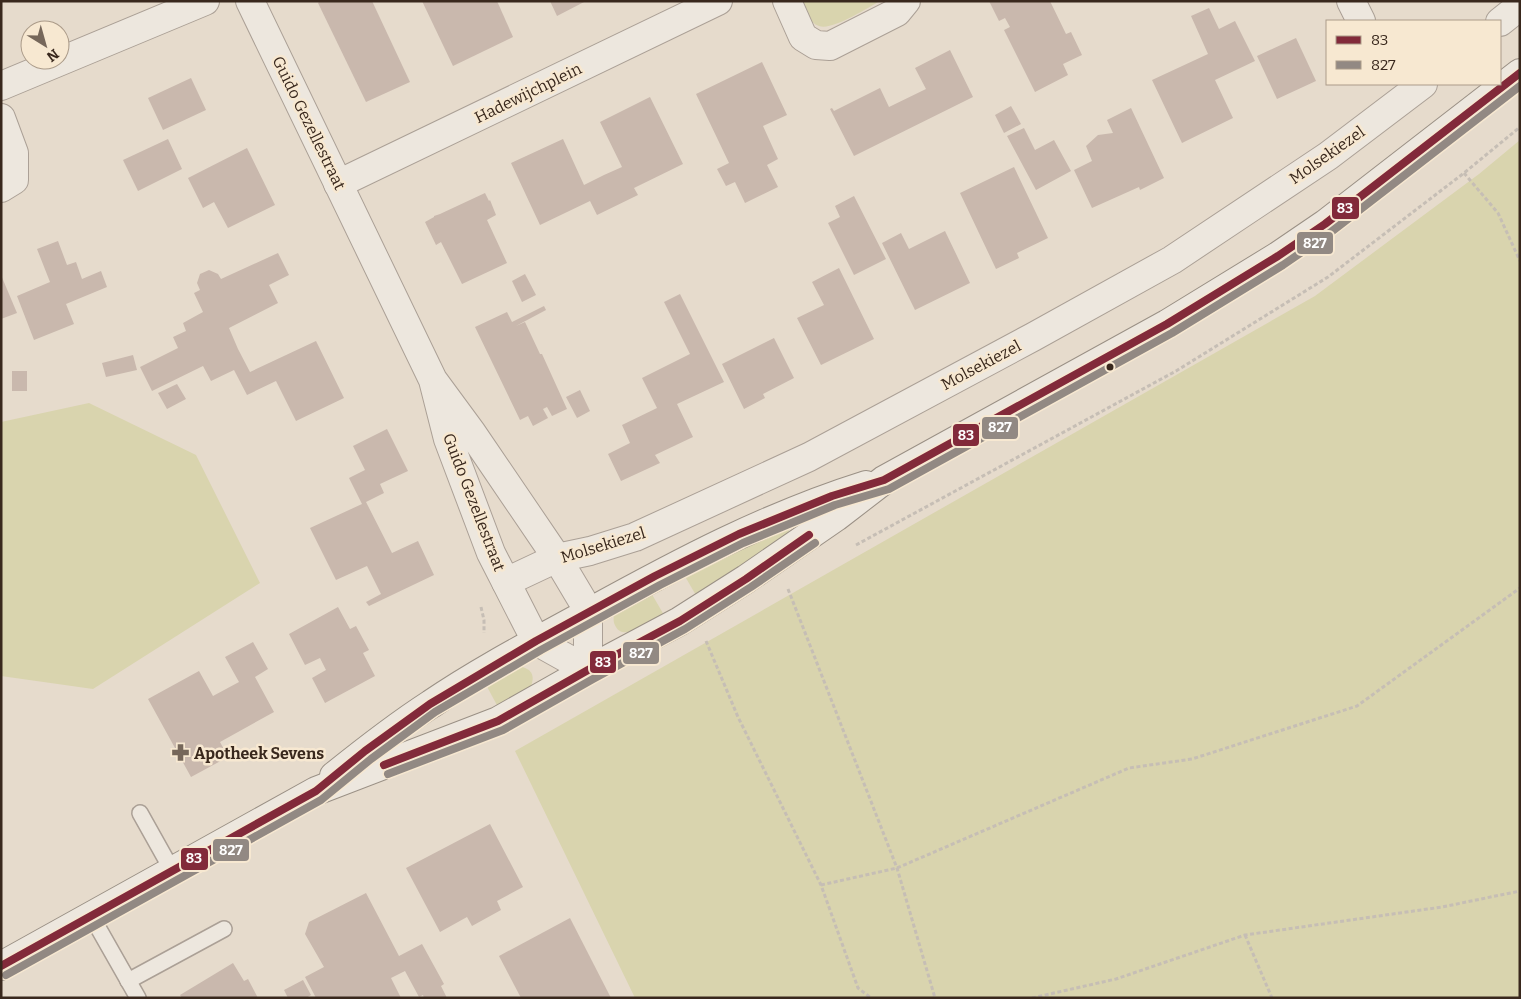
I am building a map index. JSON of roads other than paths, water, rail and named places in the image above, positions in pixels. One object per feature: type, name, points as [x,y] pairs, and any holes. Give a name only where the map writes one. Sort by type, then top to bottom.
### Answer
[{"type":"street","points":[[1,86],[205,1]]},
{"type":"street","name":"Guido Gezellestraat","points":[[250,1],[433,380],[472,433],[557,558],[588,613],[588,670]]},
{"type":"street","name":"Hadewijchplein","points":[[338,184],[718,1]]},
{"type":"street","points":[[786,1],[803,37],[816,45],[830,46],[897,12],[906,1]]},
{"type":"street","points":[[1351,1],[1360,20]]},
{"type":"street","points":[[1501,21],[1520,6]]},
{"type":"street","points":[[1,966],[316,791],[498,721],[680,621],[746,579],[836,517],[884,480],[1167,324],[1278,256],[1325,224],[1520,73]]},
{"type":"street","name":"Molsekiezel","points":[[506,582],[557,558],[590,551],[635,537],[801,461],[1033,337],[1172,260],[1328,156],[1395,93],[1420,85]]},
{"type":"street","points":[[1,118],[14,153],[14,180],[1,188]]},
{"type":"street","name":"Guido Gezellestraat","points":[[433,380],[451,448],[491,554],[536,641]]},
{"type":"street","points":[[316,791],[365,751],[424,708],[460,685],[671,567],[739,534],[832,496],[884,480]]},
{"type":"street","points":[[536,641],[588,670]]},
{"type":"lane","points":[[140,813],[173,872]]},
{"type":"lane","points":[[92,916],[138,998]]},
{"type":"lane","points":[[128,981],[224,929]]},
{"type":"place","name":"Apotheek Sevens","points":[[180,753]]}]
